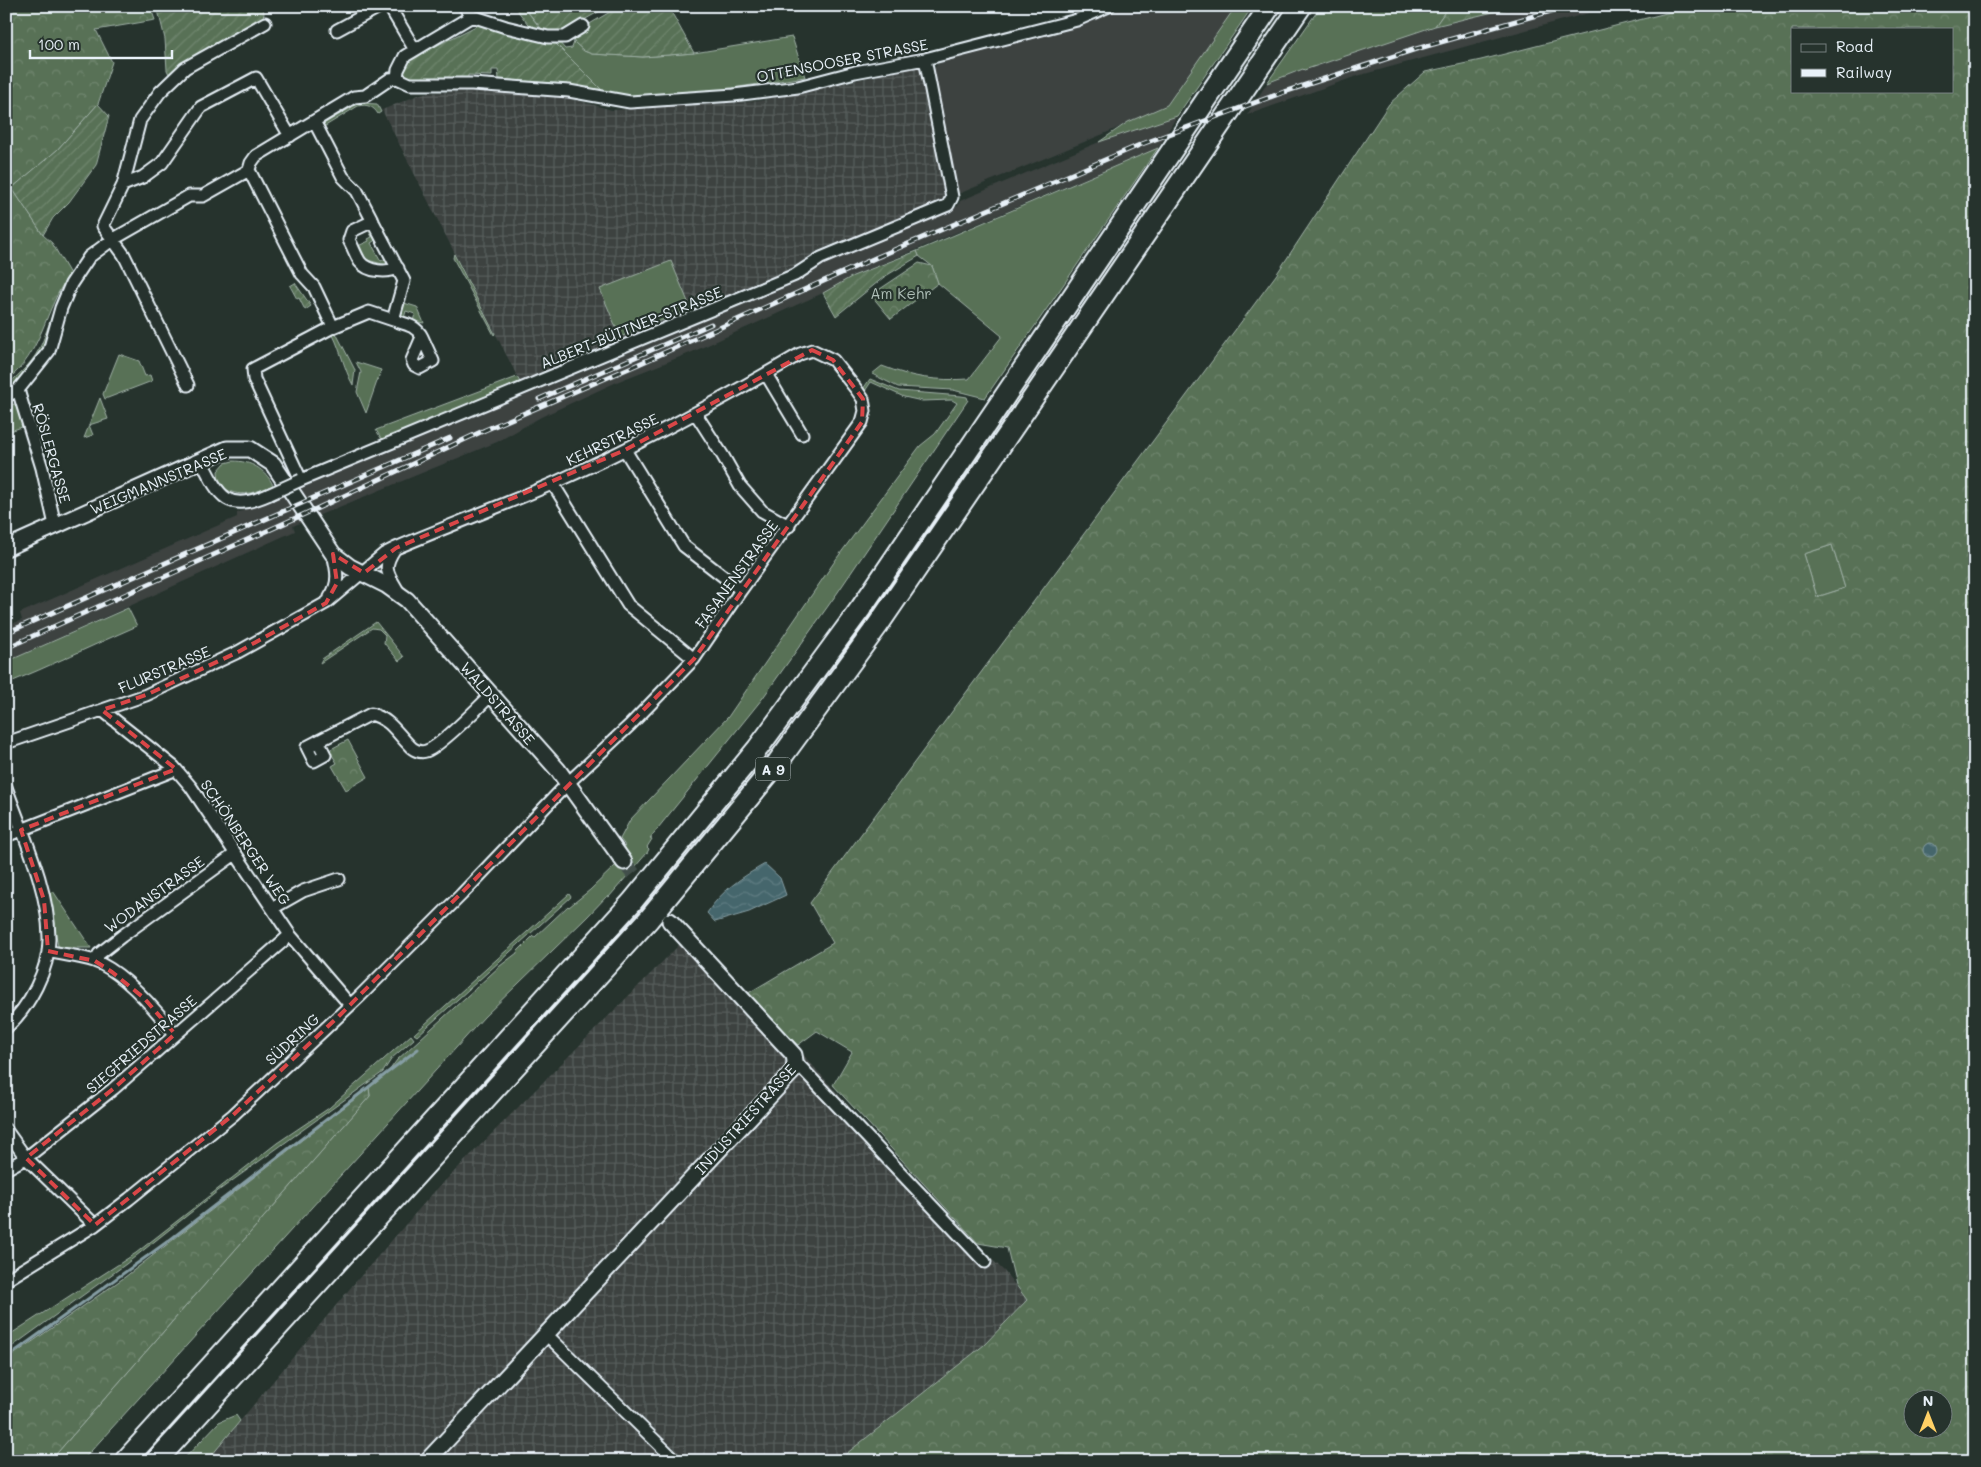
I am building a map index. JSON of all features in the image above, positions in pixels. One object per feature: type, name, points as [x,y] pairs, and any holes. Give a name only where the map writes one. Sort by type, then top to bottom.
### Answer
[{"type":"highway","name":"A 9","points":[[125,1461],[632,902],[758,748],[861,608],[1270,6]]},
{"type":"highway","name":"A 9","points":[[156,1461],[649,919],[778,762],[878,624],[1301,6]]},
{"type":"street","points":[[337,30],[381,6]]},
{"type":"street","points":[[389,6],[415,50]]},
{"type":"street","points":[[464,6],[472,16],[506,27],[548,37],[565,37],[583,26]]},
{"type":"street","name":"OTTENSOOSER STRASSE","points":[[398,78],[410,84],[472,84],[569,91],[630,102],[725,96],[798,87],[856,72],[925,59],[1077,20],[1109,6]]},
{"type":"street","points":[[333,327],[314,287],[302,274],[249,170],[251,162],[256,156],[354,97],[366,96],[390,79],[398,78],[398,70],[405,56],[472,16]]},
{"type":"street","points":[[188,385],[124,255],[103,226],[123,185],[140,120],[160,92],[185,68],[266,23]]},
{"type":"street","name":"ALBERT-BÜTTNER-STRASSE","points":[[201,460],[214,488],[222,495],[234,502],[254,501],[796,275],[821,258],[948,205],[952,197],[925,59]]},
{"type":"street","points":[[123,185],[143,177],[162,163],[201,107],[256,78],[290,136]]},
{"type":"street","points":[[314,121],[342,177],[357,191],[404,281],[394,320]]},
{"type":"street","points":[[6,396],[18,390],[49,351],[61,308],[71,284],[89,257],[112,240],[189,196],[203,196],[249,170]]},
{"type":"street","points":[[373,221],[352,231],[349,240],[361,263],[371,268],[389,272],[398,268]]},
{"type":"street","points":[[301,480],[254,379],[253,369],[333,327],[369,312],[415,327],[422,337]]},
{"type":"street","name":"KEHRSTRASSE","points":[[357,570],[396,548],[553,484],[625,450],[696,414],[800,354],[812,350],[832,360]]},
{"type":"street","name":"FASANENSTRASSE","points":[[568,783],[630,725],[694,659],[741,590],[789,526],[862,422],[864,411],[863,399],[832,360]]},
{"type":"street","points":[[766,374],[802,434]]},
{"type":"street","name":"RÖSLERGASSE","points":[[18,390],[42,468],[55,525]]},
{"type":"street","points":[[696,414],[724,456],[740,486],[762,511],[789,526]]},
{"type":"street","name":"WEIGMANNSTRASSE","points":[[6,548],[227,449],[250,449],[273,464],[332,554],[357,570]]},
{"type":"street","points":[[625,450],[684,546],[741,590]]},
{"type":"street","points":[[553,484],[628,605],[694,659]]},
{"type":"street","points":[[396,548],[387,560],[387,570],[399,593]]},
{"type":"street","points":[[326,603],[337,584],[337,570],[332,554]]},
{"type":"street","name":"WALDSTRASSE","points":[[357,570],[399,593],[432,627],[568,783],[624,862]]},
{"type":"street","name":"FLURSTRASSE","points":[[6,743],[146,696],[238,652],[326,603],[357,570]]},
{"type":"street","points":[[318,741],[371,714],[384,718],[411,748],[421,752],[426,751],[437,744],[491,696]]},
{"type":"street","name":"SCHÖNBERGER WEG","points":[[102,710],[174,767],[191,787],[290,935],[350,1005]]},
{"type":"street","points":[[6,836],[172,771],[174,767]]},
{"type":"street","name":"SÜDRING","points":[[6,1280],[95,1225],[233,1115],[350,1005],[462,894],[568,783]]},
{"type":"street","points":[[6,787],[37,872],[50,938],[40,980],[21,1014],[6,1028]]},
{"type":"street","name":"WODANSTRASSE","points":[[95,961],[99,954],[122,936],[235,854]]},
{"type":"street","points":[[272,908],[303,891],[339,879]]},
{"type":"street","points":[[670,921],[794,1055],[795,1061]]},
{"type":"street","name":"SIEGFRIEDSTRASSE","points":[[6,1169],[26,1158],[113,1089],[290,935]]},
{"type":"street","points":[[48,952],[95,961],[128,984],[144,998],[175,1034]]},
{"type":"street","name":"INDUSTRIESTRASSE","points":[[795,1061],[985,1262]]},
{"type":"street","name":"INDUSTRIESTRASSE","points":[[427,1461],[794,1070],[795,1061]]},
{"type":"street","points":[[6,1130],[26,1158],[95,1225]]},
{"type":"street","points":[[546,1334],[676,1461]]},
{"type":"highlighted area","points":[[812,350],[833,360],[863,399],[862,422],[694,659],[339,1016],[233,1115],[95,1225],[26,1158],[113,1089],[175,1034],[144,998],[112,972],[95,961],[48,951],[44,900],[21,830],[176,769],[102,710],[146,695],[238,652],[326,603],[337,583],[333,554],[364,573],[396,548],[625,450]]},
{"type":"shaded area","points":[[1121,6],[1236,6],[1167,105],[1113,130],[956,195],[932,74],[939,60],[1081,25]]},
{"type":"shaded area","points":[[1515,6],[1615,6],[1357,76],[1247,115],[1267,83],[1303,69],[1435,26]]},
{"type":"shaded area","points":[[926,65],[950,199],[817,251],[800,268],[660,330],[520,382],[382,110],[423,93],[473,91],[569,98],[612,110],[758,101]]},
{"type":"shaded area","points":[[1177,116],[1158,148],[853,276],[823,293],[690,353],[619,381],[541,417],[497,442],[293,526],[295,531],[6,662],[6,626],[22,620],[20,613],[237,517],[237,513],[584,371],[792,283],[838,254],[958,206],[960,201],[1099,142]]},
{"type":"shaded area","points":[[680,944],[791,1041],[937,1206],[1004,1271],[1027,1300],[984,1345],[837,1461],[207,1461],[352,1286],[433,1193]]},
{"type":"green space","points":[[6,6],[150,6],[155,20],[96,30],[112,62],[98,104],[57,150],[12,188],[43,235],[52,243],[70,274],[54,302],[36,344],[19,370],[6,381]]},
{"type":"green space","points":[[157,6],[263,6],[264,14],[261,22],[171,78],[167,70],[165,39]]},
{"type":"green space","points":[[514,6],[523,6],[544,33],[531,28]]},
{"type":"green space","points":[[523,6],[609,6],[559,33],[545,33]]},
{"type":"green space","points":[[620,6],[668,6],[694,53],[643,57],[592,54],[584,51],[574,42],[572,37],[576,32]]},
{"type":"green space","points":[[1236,6],[1253,6],[1177,116],[1099,142],[1128,122],[1167,105]]},
{"type":"green space","points":[[1321,6],[1449,6],[1435,26],[1303,69],[1267,83]]},
{"type":"green space","points":[[1449,6],[1510,6],[1506,9],[1435,26]]},
{"type":"green space","points":[[1694,6],[1975,6],[1975,1461],[837,1461],[984,1345],[1027,1300],[1016,1285],[1007,1248],[978,1243],[833,1085],[852,1052],[817,1031],[798,1045],[745,995],[833,943],[810,903],[1276,275],[1389,104],[1425,72],[1481,60]],"holes":[[[1832,545],[1845,588],[1817,597],[1804,554]]]},
{"type":"green space","points":[[480,24],[553,41],[605,93],[537,82],[499,79],[498,70],[492,70],[492,76],[468,75],[468,80],[420,80],[404,77],[401,73],[406,61]]},
{"type":"green space","points":[[792,37],[805,77],[699,93],[649,96],[623,96],[605,93],[553,41],[558,41],[565,49],[572,48],[574,42],[584,51],[592,54],[643,57],[694,53]]},
{"type":"green space","points":[[359,103],[377,104],[381,112],[378,114],[372,107],[358,106],[322,128],[322,125]]},
{"type":"green space","points":[[98,104],[109,116],[96,165],[69,202],[53,218],[43,235],[12,188],[57,150]]},
{"type":"green space","points":[[1158,148],[985,398],[953,390],[898,387],[872,374],[882,366],[925,378],[946,380],[969,379],[1002,336],[938,283],[932,266],[919,256],[917,251]]},
{"type":"green space","points":[[372,230],[377,239],[371,243],[381,261],[387,258],[386,265],[364,259],[358,246],[369,241],[368,239],[372,237],[369,231]]},
{"type":"green space","points":[[917,251],[919,256],[884,277],[836,316],[823,293],[853,276]]},
{"type":"green space","points":[[454,254],[495,334],[494,335],[453,258]]},
{"type":"green space","points":[[671,261],[691,309],[620,337],[600,289]]},
{"type":"green space","name":"Am Kehr","points":[[919,263],[932,266],[938,283],[891,319],[871,295]]},
{"type":"green space","points":[[295,283],[311,306],[305,310],[290,286]]},
{"type":"green space","points":[[62,292],[50,333],[39,357],[22,378],[10,388],[7,385],[36,355]]},
{"type":"green space","points":[[404,303],[417,307],[424,323],[413,321],[415,314],[406,311],[404,318],[400,312]]},
{"type":"green space","points":[[336,333],[355,370],[353,385],[333,335]]},
{"type":"green space","points":[[119,354],[139,361],[145,376],[150,375],[152,381],[105,399],[103,394]]},
{"type":"green space","points":[[356,362],[381,370],[366,413],[357,392],[361,372]]},
{"type":"green space","points":[[517,377],[520,382],[384,439],[381,438],[376,430]]},
{"type":"green space","points":[[870,379],[899,391],[961,396],[967,397],[968,400],[838,592],[762,699],[650,838],[652,839],[647,847],[649,849],[647,853],[609,897],[607,896],[484,1017],[82,1461],[50,1461],[370,1096],[369,1088],[386,1075],[397,1060],[500,966],[517,953],[533,936],[535,937],[568,906],[590,890],[616,865],[619,868],[628,857],[624,844],[620,839],[630,820],[728,717],[837,558],[920,446],[935,434],[957,403],[952,400],[922,401],[904,397],[871,382],[865,391],[863,389]]},
{"type":"green space","points":[[100,398],[108,419],[89,425]]},
{"type":"green space","points":[[17,403],[25,426],[7,432],[6,407]]},
{"type":"green space","points":[[89,425],[93,435],[84,438]]},
{"type":"green space","points":[[233,461],[246,462],[262,470],[273,485],[259,491],[244,494],[231,492],[224,488],[219,482],[218,471],[225,463]]},
{"type":"green space","points":[[1832,545],[1845,588],[1817,597],[1804,554]]},
{"type":"green space","points":[[128,608],[137,626],[6,684],[6,662]]},
{"type":"green space","points":[[376,622],[404,657],[399,661],[384,643],[385,635],[379,629],[372,628],[320,663],[322,659]]},
{"type":"green space","points":[[348,740],[368,777],[346,790],[332,766],[337,763],[329,750]]},
{"type":"green space","points":[[53,891],[91,948],[64,948],[58,946],[49,895]]},
{"type":"green space","points":[[569,894],[571,897],[417,1036],[414,1034]]},
{"type":"green space","points":[[411,1035],[414,1039],[392,1058],[383,1072],[218,1191],[126,1264],[6,1351],[6,1337],[136,1253],[277,1143],[329,1108]]},
{"type":"green space","points":[[369,1088],[370,1096],[50,1461],[6,1461],[6,1360],[125,1277]]},
{"type":"green space","points":[[236,1415],[240,1421],[207,1461],[182,1461],[219,1422]]},
{"type":"water","points":[[1927,843],[1933,843],[1937,850],[1933,857],[1927,857],[1923,853],[1923,847]]},
{"type":"water","points":[[765,864],[780,878],[786,895],[749,912],[715,922],[707,913],[719,897],[740,879]]},
{"type":"waterway","points":[[6,1358],[171,1239],[418,1049]]},
{"type":"tunnel","points":[[624,862],[670,921]]},
{"type":"railway","points":[[6,648],[318,508],[485,430],[641,363],[875,258],[1142,144],[1284,92],[1416,49],[1569,6]]},
{"type":"railway","points":[[539,399],[711,324]]},
{"type":"railway","points":[[6,633],[450,438]]}]
